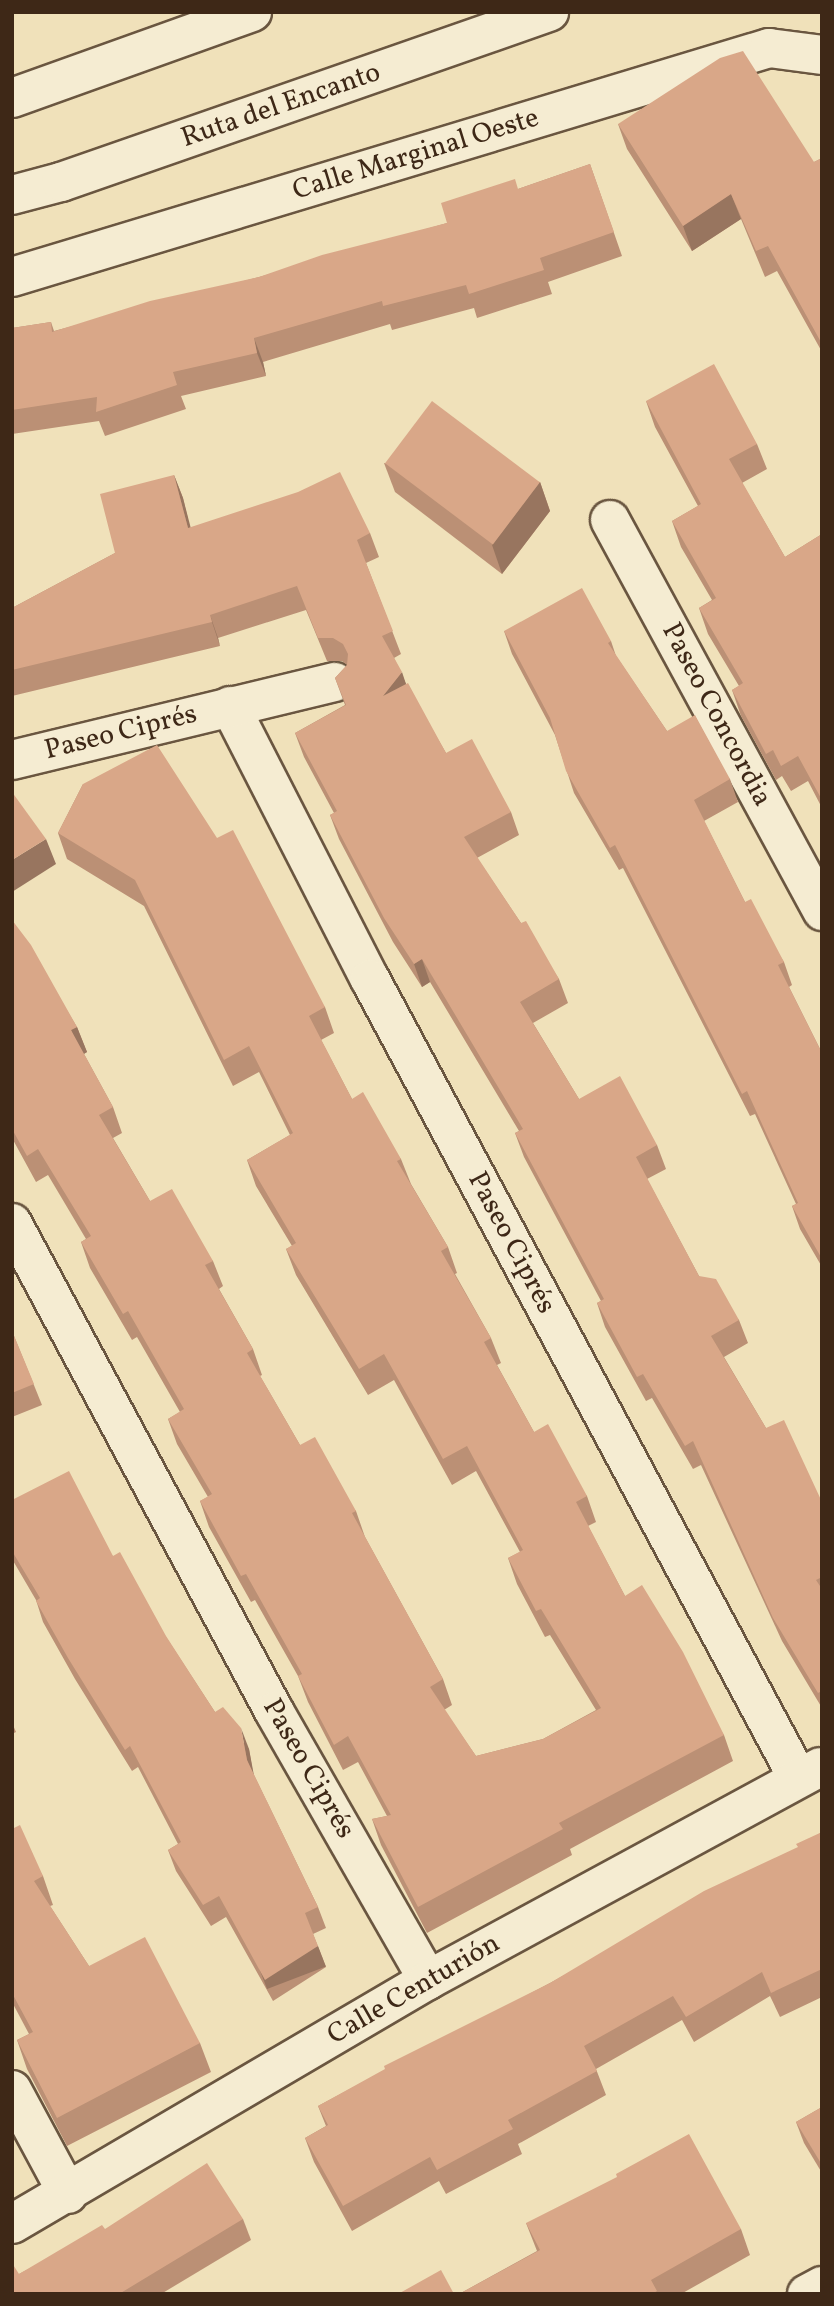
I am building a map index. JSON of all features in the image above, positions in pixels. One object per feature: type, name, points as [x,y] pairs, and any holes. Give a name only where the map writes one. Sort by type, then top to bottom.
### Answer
[{"type":"street","points":[[12,98],[252,12]]},
{"type":"street","name":"Ruta del Encanto","points":[[12,195],[61,183],[549,12]]},
{"type":"street","name":"Calle Marginal Oeste","points":[[12,277],[769,48],[822,55]]},
{"type":"street","name":"Paseo Concordia","points":[[610,520],[822,911]]},
{"type":"street","name":"Paseo Ciprés","points":[[12,760],[335,682]]},
{"type":"street","name":"Paseo Ciprés","points":[[230,706],[376,991],[810,1772]]},
{"type":"street","name":"Paseo Ciprés","points":[[12,1223],[274,1711],[428,1980]]},
{"type":"street","name":"Calle Centurión","points":[[12,2224],[68,2194],[428,1980],[810,1772]]},
{"type":"street","points":[[12,2090],[68,2194]]},
{"type":"street","points":[[807,2294],[822,2286]]},
{"type":"building","points":[[743,51],[814,162],[822,158],[822,344],[768,246],[756,251],[731,194],[683,226],[618,124],[720,58]]},
{"type":"building","points":[[590,164],[614,232],[540,258],[544,270],[469,294],[466,285],[383,306],[382,301],[254,338],[257,353],[173,372],[177,385],[96,412],[97,397],[12,410],[12,328],[51,322],[52,332],[150,301],[259,277],[322,255],[447,223],[441,203],[515,179],[518,189]]},
{"type":"building","points":[[714,364],[757,444],[729,459],[785,557],[822,534],[822,800],[798,756],[781,766],[773,750],[766,754],[732,690],[743,683],[699,608],[716,598],[672,521],[701,504],[646,401]]},
{"type":"building","points":[[432,401],[540,482],[493,545],[385,463]]},
{"type":"building","points":[[340,472],[370,533],[357,540],[393,631],[382,636],[402,672],[383,696],[408,683],[446,753],[472,739],[511,812],[464,837],[521,923],[526,921],[559,979],[520,1002],[579,1099],[620,1076],[657,1145],[636,1157],[699,1276],[716,1279],[739,1320],[711,1336],[766,1428],[784,1420],[822,1502],[822,1577],[816,1580],[822,1589],[822,1691],[818,1693],[773,1618],[693,1441],[685,1446],[643,1374],[637,1377],[597,1303],[604,1299],[515,1133],[523,1129],[422,959],[414,964],[384,918],[330,815],[337,811],[295,733],[346,705],[335,678],[347,665],[348,654],[343,644],[333,638],[318,638],[297,586],[210,615],[212,622],[12,670],[12,608],[115,553],[100,494],[174,475],[188,528],[298,492]]},
{"type":"building","points":[[582,588],[611,641],[608,643],[667,731],[695,715],[730,779],[694,800],[745,902],[751,899],[784,962],[778,965],[822,1053],[822,1259],[792,1206],[798,1203],[747,1091],[742,1094],[615,845],[610,848],[566,771],[550,718],[504,631]]},
{"type":"building","points":[[157,745],[217,838],[233,830],[325,1007],[309,1016],[352,1099],[363,1092],[401,1159],[397,1161],[448,1247],[441,1251],[491,1338],[484,1342],[534,1432],[548,1424],[587,1496],[576,1502],[625,1596],[642,1585],[683,1652],[724,1735],[559,1823],[563,1829],[418,1907],[372,1819],[391,1815],[348,1736],[334,1745],[298,1676],[302,1674],[246,1574],[241,1576],[200,1501],[212,1494],[168,1419],[184,1409],[128,1311],[123,1314],[81,1242],[91,1236],[38,1149],[27,1156],[12,1129],[12,920],[31,945],[77,1027],[71,1030],[113,1107],[99,1115],[150,1201],[172,1189],[213,1261],[205,1265],[253,1349],[247,1353],[300,1445],[315,1437],[356,1511],[352,1513],[443,1679],[430,1687],[476,1756],[543,1739],[601,1708],[541,1609],[536,1611],[508,1558],[523,1550],[467,1446],[443,1459],[384,1354],[359,1369],[286,1249],[296,1243],[247,1160],[293,1133],[249,1046],[224,1060],[135,880],[58,833],[83,784]]},
{"type":"building","points":[[12,792],[46,839],[12,860]]},
{"type":"building","points":[[12,1331],[34,1384],[12,1393]]},
{"type":"building","points":[[69,1471],[113,1556],[120,1552],[166,1636],[215,1712],[223,1707],[241,1728],[247,1760],[318,1907],[305,1913],[318,1946],[265,1980],[219,1896],[203,1905],[168,1850],[181,1842],[130,1746],[125,1750],[68,1658],[36,1601],[40,1598],[12,1551],[12,1500]]},
{"type":"building","points":[[20,1825],[43,1876],[34,1881],[89,1966],[145,1937],[200,2043],[57,2118],[17,2040],[33,2032],[12,1993],[12,1829]]},
{"type":"building","points":[[822,1832],[822,1969],[771,1993],[762,1972],[686,2017],[673,1996],[584,2046],[597,2071],[508,2120],[513,2129],[437,2170],[430,2157],[343,2206],[305,2138],[328,2125],[318,2106],[385,2069],[384,2066],[550,1983],[704,1891],[798,1847],[796,1844]]},
{"type":"building","points":[[822,2107],[822,2165],[796,2122]]},
{"type":"building","points":[[689,2134],[741,2229],[651,2280],[657,2291],[652,2294],[459,2294],[540,2250],[526,2223],[617,2177],[616,2174]]},
{"type":"building","points":[[207,2163],[243,2219],[119,2294],[12,2294],[12,2263],[19,2274],[102,2225],[105,2229]]},
{"type":"building","points":[[441,2270],[454,2294],[398,2294]]}]
